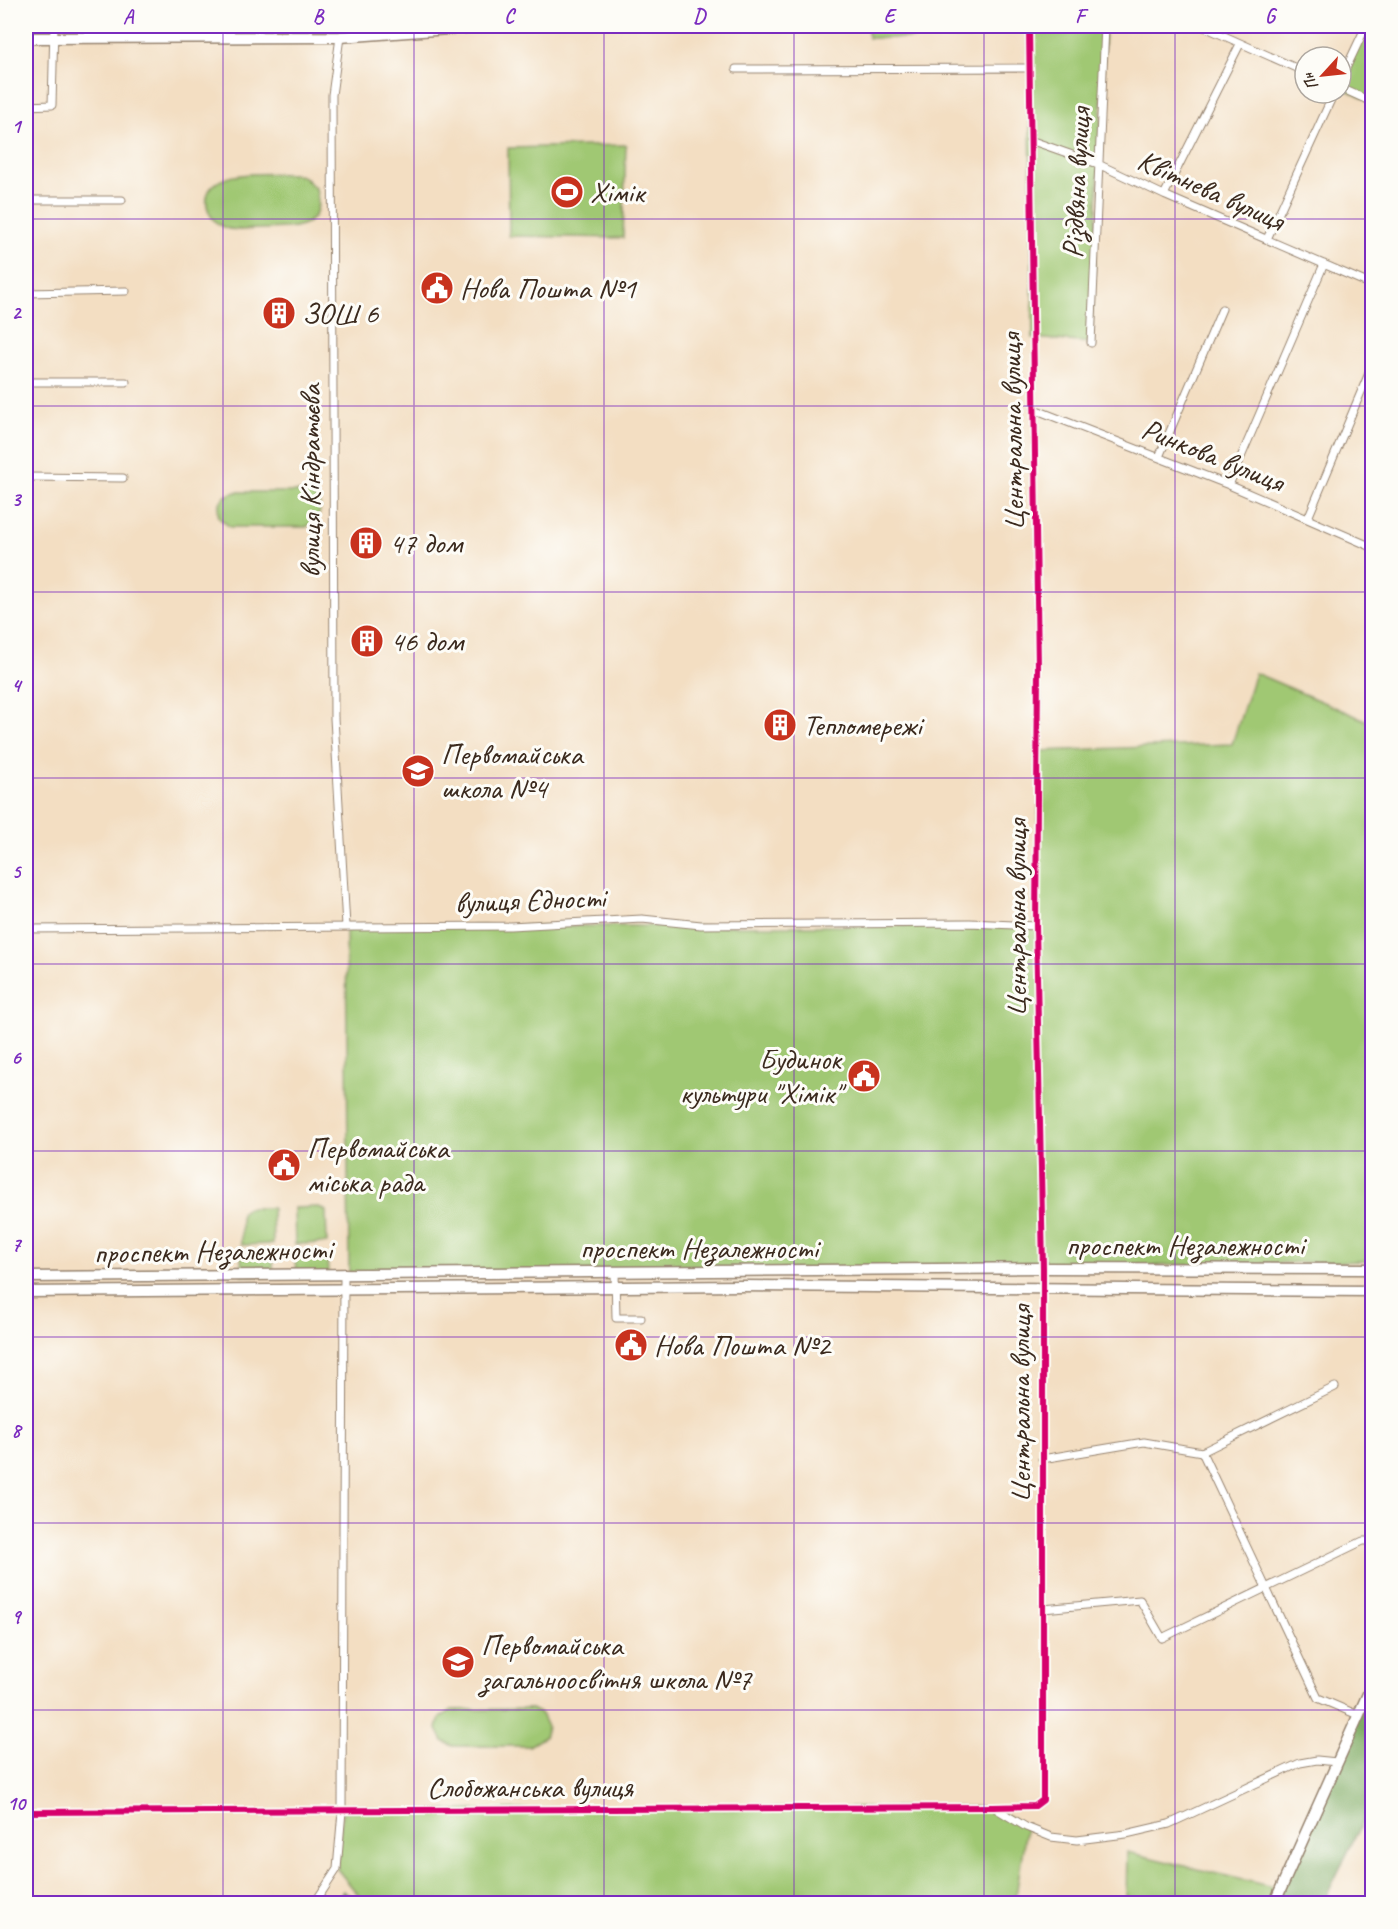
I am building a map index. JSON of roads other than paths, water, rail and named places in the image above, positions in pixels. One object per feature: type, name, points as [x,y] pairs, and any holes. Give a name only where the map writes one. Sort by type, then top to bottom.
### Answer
[{"type":"street","points":[[26,106],[52,105],[54,26]]},
{"type":"street","points":[[26,38],[340,37],[489,26]]},
{"type":"street","name":"Центральна вулиця","points":[[1029,26],[1038,669],[1036,926],[1043,1268],[1044,1792],[1043,1800],[1035,1806]]},
{"type":"street","name":"Різдвяна вулиця","points":[[1091,343],[1105,26]]},
{"type":"street","points":[[1202,26],[1293,67]]},
{"type":"street","points":[[1353,54],[1366,26]]},
{"type":"street","name":"вулиця Кіндратьєва","points":[[340,37],[332,95],[333,709],[346,926]]},
{"type":"street","points":[[1164,195],[1240,44]]},
{"type":"street","points":[[736,69],[1030,68]]},
{"type":"street","points":[[1353,93],[1372,102]]},
{"type":"street","points":[[1267,239],[1328,105]]},
{"type":"street","name":"Квітнева вулиця","points":[[1030,140],[1098,164],[1372,285]]},
{"type":"street","points":[[26,200],[122,200]]},
{"type":"street","points":[[1229,485],[1324,264]]},
{"type":"street","points":[[26,293],[126,291]]},
{"type":"street","points":[[1159,456],[1222,309]]},
{"type":"street","points":[[1308,518],[1372,366]]},
{"type":"street","points":[[26,382],[126,382]]},
{"type":"street","name":"Ринкова вулиця","points":[[1034,409],[1159,456],[1372,547]]},
{"type":"street","points":[[26,477],[123,478]]},
{"type":"street","name":"вулиця Єдності","points":[[26,929],[510,926],[642,919],[701,925],[970,923],[1036,926]]},
{"type":"street","name":"проспект Незалежності","points":[[26,1277],[347,1273],[615,1274],[1043,1268],[1372,1269]]},
{"type":"street","points":[[314,1904],[337,1869],[342,1811],[345,1289],[347,1273]]},
{"type":"street","points":[[615,1274],[616,1318],[641,1318]]},
{"type":"street","name":"проспект Незалежності","points":[[26,1292],[743,1286],[1372,1291]]},
{"type":"street","points":[[1042,1459],[1144,1442],[1202,1452],[1335,1387]]},
{"type":"street","points":[[1202,1452],[1318,1698],[1358,1715]]},
{"type":"street","points":[[1043,1609],[1140,1600],[1162,1638],[1363,1541],[1372,1541]]},
{"type":"street","points":[[1274,1904],[1372,1685]]},
{"type":"street","points":[[993,1807],[1026,1827],[1052,1837],[1077,1840],[1142,1831],[1186,1817],[1300,1763],[1317,1760],[1337,1762]]},
{"type":"street","name":"Слобожанська вулиця","points":[[26,1812],[1035,1806]]},
{"type":"place","name":"Хімік","points":[[567,192]]},
{"type":"place","name":"Нова Пошта №1","points":[[437,288]]},
{"type":"place","name":"ЗОШ 6","points":[[279,313]]},
{"type":"place","name":"47 дом","points":[[366,543]]},
{"type":"place","name":"46 дом","points":[[367,641]]},
{"type":"place","name":"Тепломережі","points":[[780,725]]},
{"type":"place","name":"Первомайська школа №4","points":[[418,771]]},
{"type":"place","name":"Будинок культури \"Хімік\"","points":[[864,1076]]},
{"type":"place","name":"Первомайська мiська рада","points":[[284,1165]]},
{"type":"place","name":"Нова Пошта №2","points":[[631,1345]]},
{"type":"place","name":"Первомайська загальноосвітня школа №7","points":[[458,1662]]}]
